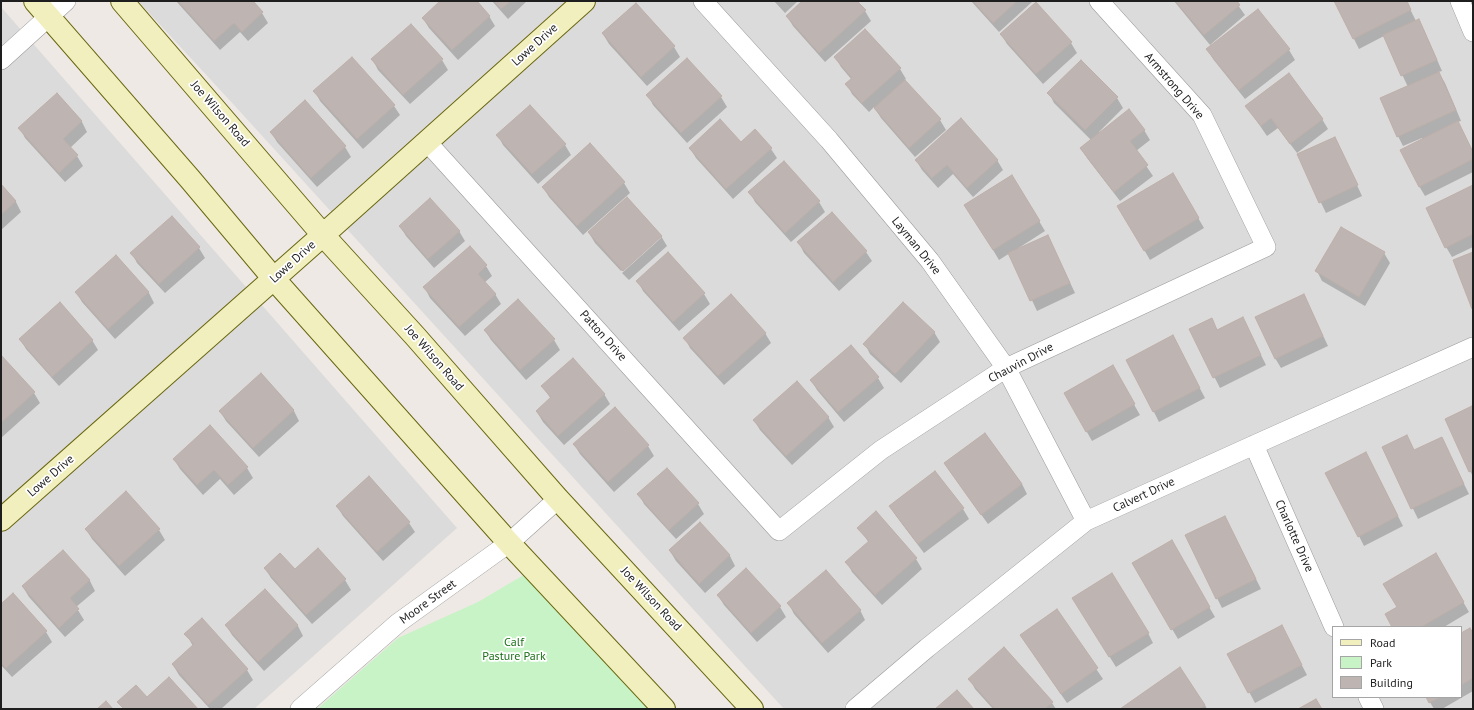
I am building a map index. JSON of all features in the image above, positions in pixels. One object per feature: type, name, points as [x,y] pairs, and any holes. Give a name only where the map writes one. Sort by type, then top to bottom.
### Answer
[{"type":"main road","name":"Joe Wilson Road","points":[[122,1],[323,235],[415,336],[558,499],[752,709]]},
{"type":"main road","name":"Lowe Drive","points":[[1,520],[274,279],[584,1]]},
{"type":"main road","points":[[42,9],[190,179],[274,279],[509,542],[664,709]]},
{"type":"street","points":[[1,60],[42,9],[66,1]]},
{"type":"street","name":"Layman Drive","points":[[703,1],[829,140],[930,260],[1006,368],[1086,521]]},
{"type":"street","name":"Armstrong Drive","points":[[1099,1],[1202,115],[1266,247]]},
{"type":"street","points":[[1460,1],[1473,32]]},
{"type":"street","name":"Patton Drive","points":[[427,142],[779,531]]},
{"type":"street","name":"Chauvin Drive","points":[[779,531],[881,450],[1006,368],[1266,247]]},
{"type":"street","name":"Calvert Drive","points":[[855,709],[927,648],[1086,521],[1473,347]]},
{"type":"street","name":"Charlotte Drive","points":[[1254,445],[1334,626]]},
{"type":"street","name":"Moore Street","points":[[300,709],[398,623],[509,542],[558,499]]},
{"type":"street","points":[[1368,698],[1374,709]]},
{"type":"shaded area","points":[[138,1],[1473,1],[1473,709],[784,709]]},
{"type":"shaded area","points":[[1,7],[457,528],[254,709],[1,709]]},
{"type":"green space","name":"Calf Pasture Park","points":[[527,573],[650,709],[317,709],[398,638],[478,602]]},
{"type":"building","points":[[178,1],[253,1],[263,12],[242,32],[234,23],[214,41]]},
{"type":"building","points":[[440,1],[477,1],[490,16],[452,50],[422,18]]},
{"type":"building","points":[[494,1],[511,1],[501,9]]},
{"type":"building","points":[[802,1],[857,1],[866,10],[819,53],[786,16]]},
{"type":"building","points":[[973,1],[1017,1],[993,23]]},
{"type":"building","points":[[1175,1],[1237,1],[1240,5],[1204,35]]},
{"type":"building","points":[[1334,1],[1407,1],[1411,10],[1353,39]]},
{"type":"building","points":[[1036,2],[1072,42],[1036,74],[1000,34]]},
{"type":"building","points":[[636,3],[675,46],[641,77],[602,33]]},
{"type":"building","points":[[1258,9],[1290,49],[1239,90],[1206,49]]},
{"type":"building","points":[[1419,19],[1437,60],[1401,76],[1383,35]]},
{"type":"building","points":[[411,24],[443,59],[403,95],[371,59]]},
{"type":"building","points":[[865,29],[901,68],[862,103],[845,84],[852,78],[834,57]]},
{"type":"building","points":[[352,57],[395,105],[357,139],[313,91]]},
{"type":"building","points":[[687,58],[722,96],[681,133],[646,95]]},
{"type":"building","points":[[1081,60],[1118,97],[1085,130],[1047,93]]},
{"type":"building","points":[[1439,72],[1456,110],[1397,137],[1380,98]]},
{"type":"building","points":[[1289,73],[1323,119],[1290,144],[1271,118],[1261,126],[1245,106]]},
{"type":"building","points":[[905,80],[941,119],[909,148],[874,108]]},
{"type":"building","points":[[57,93],[82,121],[63,139],[78,155],[59,173],[18,128]]},
{"type":"building","points":[[305,100],[346,146],[311,178],[270,132]]},
{"type":"building","points":[[530,105],[566,144],[532,174],[496,135]]},
{"type":"building","points":[[1129,109],[1145,130],[1130,141],[1148,165],[1114,192],[1080,148]]},
{"type":"building","points":[[961,118],[998,160],[967,188],[947,165],[932,178],[915,160]]},
{"type":"building","points":[[720,119],[741,142],[755,129],[772,148],[726,189],[689,148]]},
{"type":"building","points":[[1458,121],[1473,152],[1473,159],[1419,187],[1400,150]]},
{"type":"building","points":[[1335,137],[1358,185],[1319,203],[1297,154]]},
{"type":"building","points":[[590,143],[625,182],[577,226],[542,187]]},
{"type":"building","points":[[784,161],[820,201],[785,233],[748,192]]},
{"type":"building","points":[[1173,173],[1199,218],[1144,251],[1117,206]]},
{"type":"building","points":[[1012,175],[1040,221],[993,250],[964,205]]},
{"type":"building","points":[[1,184],[16,201],[1,215]]},
{"type":"building","points":[[1473,185],[1473,234],[1445,248],[1426,208]]},
{"type":"building","points":[[627,197],[662,236],[623,271],[588,232]]},
{"type":"building","points":[[430,198],[460,231],[428,259],[399,226]]},
{"type":"building","points":[[832,212],[867,251],[833,282],[797,242]]},
{"type":"building","points":[[172,216],[200,247],[159,284],[130,253]]},
{"type":"building","points":[[1341,227],[1385,252],[1359,297],[1315,271]]},
{"type":"building","points":[[1048,235],[1070,283],[1030,301],[1008,253]]},
{"type":"building","points":[[470,246],[487,265],[478,274],[496,294],[459,327],[423,287]]},
{"type":"building","points":[[668,252],[705,293],[673,322],[636,281]]},
{"type":"building","points":[[1473,252],[1473,309],[1472,309],[1453,260]]},
{"type":"building","points":[[116,255],[149,292],[108,329],[75,292]]},
{"type":"building","points":[[731,294],[766,333],[718,376],[683,338]]},
{"type":"building","points":[[1304,294],[1323,336],[1275,359],[1255,317]]},
{"type":"building","points":[[518,299],[555,339],[520,370],[484,330]]},
{"type":"building","points":[[60,302],[93,340],[52,377],[19,339]]},
{"type":"building","points":[[903,302],[935,332],[895,374],[863,344]]},
{"type":"building","points":[[1243,317],[1261,355],[1213,378],[1189,329],[1212,318],[1217,330]]},
{"type":"building","points":[[1173,335],[1200,388],[1153,412],[1126,360]]},
{"type":"building","points":[[851,345],[879,377],[838,412],[810,380]]},
{"type":"building","points":[[1,355],[35,392],[1,423]]},
{"type":"building","points":[[573,358],[605,394],[558,436],[536,411],[551,397],[541,386]]},
{"type":"building","points":[[1113,365],[1135,404],[1086,432],[1064,393]]},
{"type":"building","points":[[261,373],[294,410],[253,448],[219,411]]},
{"type":"building","points":[[797,381],[829,417],[786,456],[753,420]]},
{"type":"building","points":[[1472,406],[1473,470],[1469,472],[1445,419]]},
{"type":"building","points":[[615,407],[649,445],[608,482],[573,444]]},
{"type":"building","points":[[210,425],[248,467],[228,485],[214,470],[197,485],[173,459]]},
{"type":"building","points":[[985,433],[1022,484],[981,515],[944,463]]},
{"type":"building","points":[[1407,435],[1414,450],[1442,437],[1464,484],[1411,509],[1382,447]]},
{"type":"building","points":[[1366,452],[1398,516],[1358,537],[1325,473]]},
{"type":"building","points":[[667,468],[699,503],[669,530],[637,494]]},
{"type":"building","points":[[935,471],[964,508],[918,544],[889,506]]},
{"type":"building","points":[[369,476],[410,522],[377,552],[336,506]]},
{"type":"building","points":[[126,491],[160,529],[119,566],[85,529]]},
{"type":"building","points":[[876,511],[917,558],[875,595],[845,562],[869,541],[857,528]]},
{"type":"building","points":[[1225,516],[1256,579],[1216,599],[1185,535]]},
{"type":"building","points":[[700,522],[730,555],[699,584],[669,550]]},
{"type":"building","points":[[1172,540],[1210,607],[1171,630],[1132,563]]},
{"type":"building","points":[[318,548],[346,579],[306,615],[264,568],[280,553],[295,569]]},
{"type":"building","points":[[63,550],[90,580],[70,598],[79,609],[59,628],[22,586]]},
{"type":"building","points":[[1436,553],[1464,602],[1423,626],[1391,626],[1385,614],[1397,607],[1383,584]]},
{"type":"building","points":[[746,568],[781,606],[751,633],[717,595]]},
{"type":"building","points":[[826,570],[861,610],[822,643],[787,603]]},
{"type":"building","points":[[1112,573],[1149,633],[1109,657],[1072,598]]},
{"type":"building","points":[[265,589],[298,625],[258,662],[225,625]]},
{"type":"building","points":[[13,593],[47,631],[6,668],[1,663],[1,604]]},
{"type":"building","points":[[1057,609],[1098,668],[1061,694],[1020,635]]},
{"type":"building","points":[[202,618],[248,669],[208,705],[172,664],[194,644],[184,634]]},
{"type":"building","points":[[1282,625],[1302,665],[1248,693],[1227,654]]},
{"type":"building","points":[[1470,628],[1473,633],[1473,678],[1462,684],[1462,632]]},
{"type":"building","points":[[1004,647],[1053,702],[1045,709],[995,709],[968,679]]},
{"type":"building","points":[[1180,667],[1205,705],[1199,709],[1120,709]]},
{"type":"building","points":[[169,677],[198,709],[124,709],[117,702],[136,685],[147,697]]},
{"type":"building","points":[[957,690],[974,709],[935,709]]},
{"type":"building","points":[[1426,698],[1438,698],[1429,703]]},
{"type":"building","points":[[1316,699],[1322,709],[1298,709]]},
{"type":"building","points":[[106,701],[113,709],[97,709]]}]
